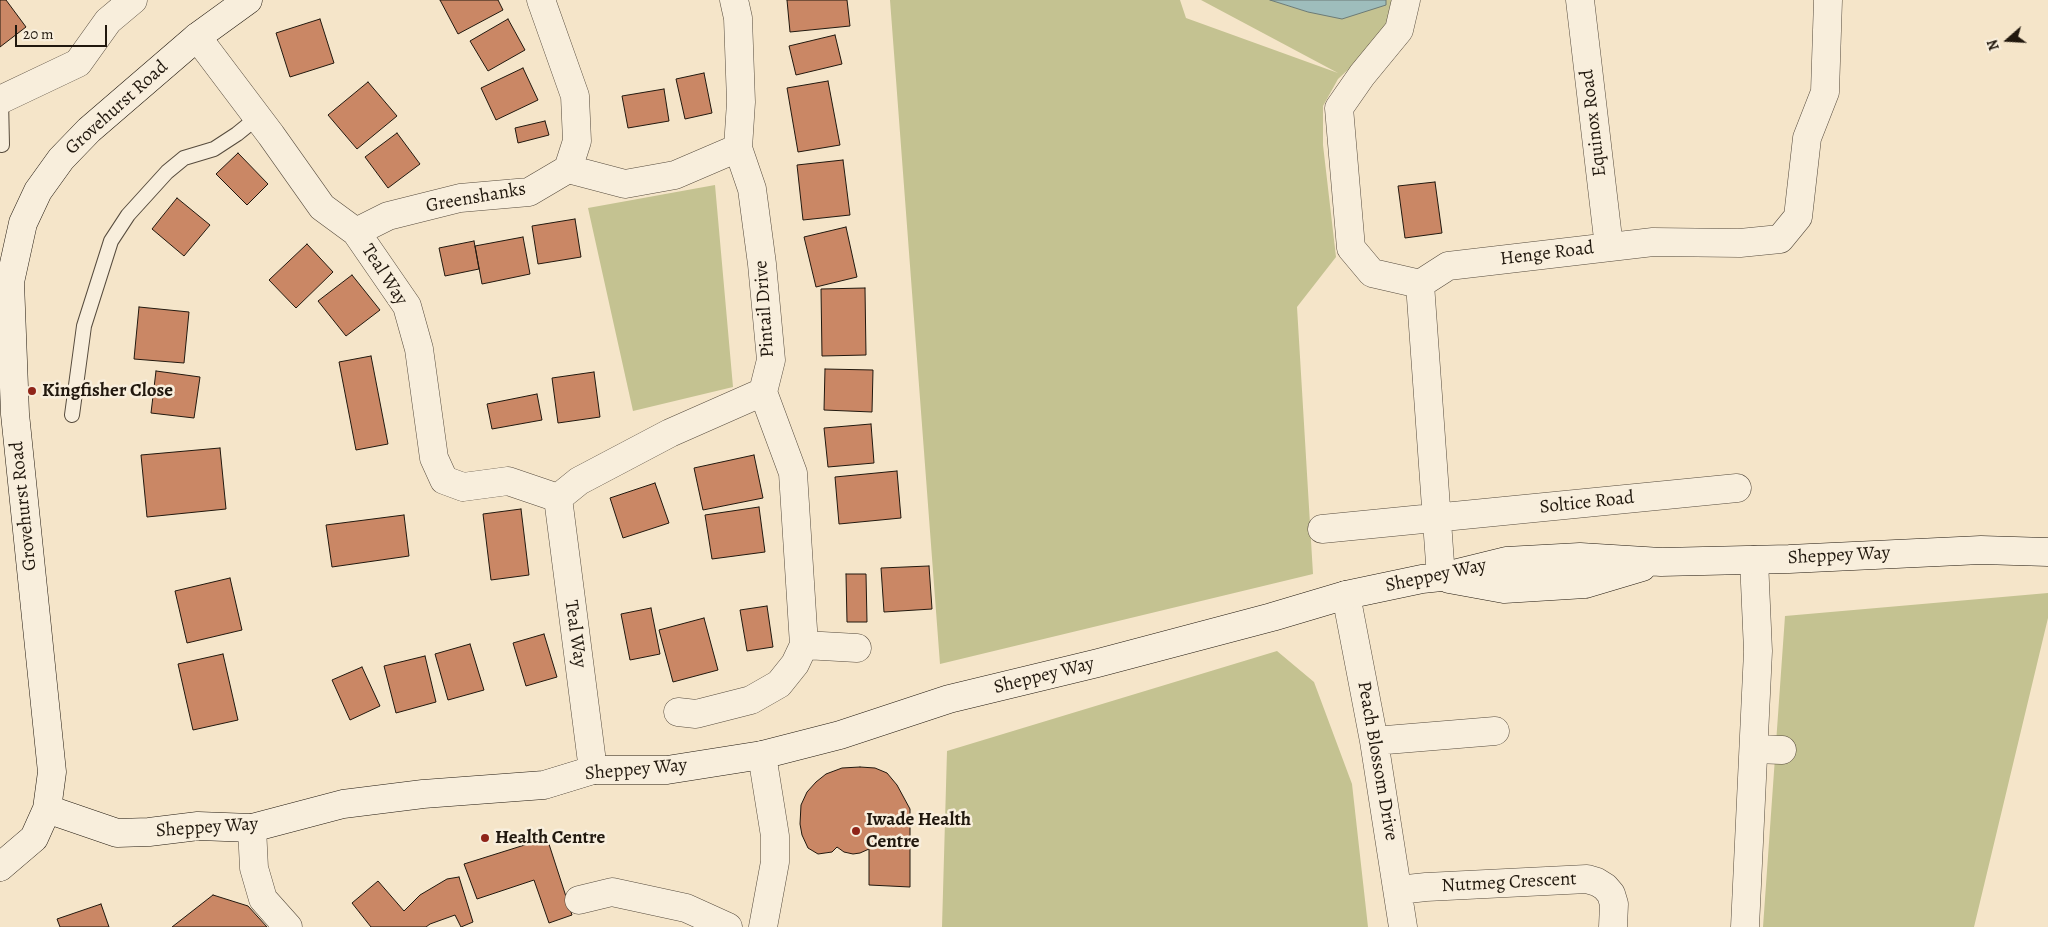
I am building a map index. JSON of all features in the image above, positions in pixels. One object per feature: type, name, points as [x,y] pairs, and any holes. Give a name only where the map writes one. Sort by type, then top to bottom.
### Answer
[{"type":"street","points":[[1,100],[78,63],[108,21],[133,0]]},
{"type":"street","name":"Grovehurst Road","points":[[0,866],[34,838],[47,809],[52,772],[15,414],[5,282],[23,224],[38,191],[61,160],[89,130],[197,37],[248,0]]},
{"type":"street","points":[[541,0],[575,96],[577,141],[568,169],[625,184],[675,175],[738,148]]},
{"type":"street","name":"Pintail Drive","points":[[734,0],[738,18],[741,102],[738,148],[752,189],[762,264],[771,360],[763,392]]},
{"type":"street","points":[[1406,0],[1399,30],[1362,75],[1339,108],[1351,248],[1372,273],[1420,284],[1438,518],[1440,577]]},
{"type":"street","name":"Equinox Road","points":[[1580,0],[1609,247]]},
{"type":"street","name":"Henge Road","points":[[1420,284],[1448,266],[1653,242],[1740,243],[1780,240],[1798,217],[1807,138],[1824,92],[1828,0]]},
{"type":"street","name":"Teal Way","points":[[197,37],[258,117],[322,207],[356,232],[407,306],[419,349],[434,458],[444,480],[463,487],[508,480],[558,498],[593,770]]},
{"type":"street","name":"Greenshanks","points":[[356,232],[388,216],[460,198],[529,192],[568,169]]},
{"type":"street","points":[[558,498],[579,481],[670,433],[763,392],[793,473],[804,644],[794,664],[779,684],[751,700],[696,714],[678,712]]},
{"type":"street","name":"Soltice Road","points":[[1322,529],[1737,488]]},
{"type":"street","name":"Sheppey Way","points":[[47,809],[117,833],[149,832],[198,826],[252,828],[343,804],[423,794],[544,785],[593,770],[667,770],[762,755],[840,735],[949,699],[1098,663],[1272,617],[1346,595],[1422,579],[1440,577],[1504,589],[1585,584],[1661,562],[1980,550],[2048,552]]},
{"type":"street","points":[[1745,927],[1758,651],[1754,560]]},
{"type":"street","name":"Peach Blossom Drive","points":[[1346,595],[1374,741],[1403,927]]},
{"type":"street","points":[[804,644],[857,648]]},
{"type":"street","points":[[1374,741],[1495,731]]},
{"type":"street","points":[[1754,749],[1782,750]]},
{"type":"street","points":[[762,755],[775,836],[776,862],[763,927]]},
{"type":"street","points":[[252,828],[254,868],[263,899],[288,927]]},
{"type":"street","name":"Nutmeg Crescent","points":[[1398,890],[1587,879],[1605,887],[1610,894],[1614,904],[1613,927]]},
{"type":"street","points":[[579,900],[612,892],[686,908],[728,927]]},
{"type":"lane","points":[[1,100],[2,145]]},
{"type":"lane","points":[[72,415],[84,326],[111,241],[124,222],[167,172],[184,158],[214,149],[258,117]]},
{"type":"shaded area","points":[[890,0],[1180,0],[1186,18],[1338,73],[1201,0],[1270,0],[1308,12],[1386,5],[1386,0],[1393,0],[1383,37],[1338,79],[1323,106],[1323,145],[1336,257],[1297,307],[1313,574],[940,664]]},
{"type":"shaded area","points":[[715,185],[733,387],[633,411],[588,208]]},
{"type":"shaded area","points":[[2048,593],[2048,618],[1974,927],[1763,927],[1785,616]]},
{"type":"shaded area","points":[[1277,651],[1314,682],[1352,784],[1368,927],[942,927],[947,751]]},
{"type":"water","points":[[1270,0],[1386,0],[1386,5],[1342,19],[1308,12]]},
{"type":"building","points":[[0,0],[6,0],[26,27],[0,47]]},
{"type":"building","points":[[440,0],[498,0],[503,10],[458,34]]},
{"type":"building","points":[[787,0],[847,0],[850,26],[790,32]]},
{"type":"building","points":[[320,19],[334,63],[290,77],[276,33]]},
{"type":"building","points":[[508,19],[525,50],[488,71],[470,41]]},
{"type":"building","points":[[835,35],[842,64],[796,75],[789,46]]},
{"type":"building","points":[[523,68],[538,100],[496,120],[481,88]]},
{"type":"building","points":[[704,73],[712,113],[685,119],[676,79]]},
{"type":"building","points":[[828,81],[840,145],[798,152],[787,88]]},
{"type":"building","points":[[368,82],[397,116],[357,149],[328,115]]},
{"type":"building","points":[[664,89],[669,121],[628,128],[622,96]]},
{"type":"building","points":[[545,121],[549,135],[518,143],[515,128]]},
{"type":"building","points":[[397,133],[420,164],[388,188],[365,157]]},
{"type":"building","points":[[238,153],[268,184],[247,205],[216,174]]},
{"type":"building","points":[[843,160],[850,215],[803,220],[797,165]]},
{"type":"building","points":[[1435,182],[1442,233],[1405,238],[1398,186]]},
{"type":"building","points":[[177,198],[210,225],[184,256],[152,229]]},
{"type":"building","points":[[575,219],[581,257],[538,264],[532,226]]},
{"type":"building","points":[[846,227],[857,277],[816,287],[804,237]]},
{"type":"building","points":[[523,237],[530,274],[482,284],[475,246]]},
{"type":"building","points":[[474,241],[479,269],[445,276],[439,248]]},
{"type":"building","points":[[307,244],[333,272],[296,308],[269,280]]},
{"type":"building","points":[[352,275],[380,310],[346,336],[318,301]]},
{"type":"building","points":[[865,288],[866,355],[822,356],[821,289]]},
{"type":"building","points":[[139,307],[189,312],[184,363],[134,359]]},
{"type":"building","points":[[371,356],[388,444],[356,450],[339,362]]},
{"type":"building","points":[[825,369],[873,370],[872,412],[824,410]]},
{"type":"building","points":[[156,371],[200,377],[194,418],[151,413]]},
{"type":"building","points":[[594,372],[600,417],[558,423],[552,378]]},
{"type":"building","points":[[537,394],[542,420],[492,429],[487,404]]},
{"type":"building","points":[[871,424],[874,463],[828,467],[824,428]]},
{"type":"building","points":[[220,448],[226,509],[147,517],[141,455]]},
{"type":"building","points":[[754,455],[763,498],[703,510],[694,468]]},
{"type":"building","points":[[897,471],[901,518],[839,524],[835,477]]},
{"type":"building","points":[[655,483],[669,523],[623,538],[610,498]]},
{"type":"building","points":[[759,507],[765,552],[712,559],[705,515]]},
{"type":"building","points":[[521,509],[529,575],[491,580],[483,514]]},
{"type":"building","points":[[404,515],[409,556],[332,567],[326,525]]},
{"type":"building","points":[[929,566],[932,609],[884,612],[881,568]]},
{"type":"building","points":[[846,574],[866,574],[867,622],[847,622]]},
{"type":"building","points":[[230,578],[242,630],[187,643],[175,591]]},
{"type":"building","points":[[767,606],[773,647],[747,651],[740,610]]},
{"type":"building","points":[[651,608],[660,654],[630,660],[621,614]]},
{"type":"building","points":[[704,618],[718,670],[673,682],[659,630]]},
{"type":"building","points":[[544,634],[557,677],[526,686],[513,643]]},
{"type":"building","points":[[470,644],[484,690],[448,700],[435,654]]},
{"type":"building","points":[[223,654],[238,720],[193,730],[178,664]]},
{"type":"building","points":[[425,656],[436,702],[396,713],[384,666]]},
{"type":"building","points":[[362,667],[380,706],[350,720],[332,680]]},
{"type":"building","name":"Iwade Health Centre","points":[[842,768],[875,768],[887,773],[897,785],[910,809],[910,887],[869,885],[869,849],[853,854],[844,852],[837,847],[832,852],[818,854],[808,848],[802,835],[800,824],[801,805],[807,792],[826,774]]},
{"type":"building","points":[[547,838],[572,915],[549,923],[534,880],[477,899],[464,864]]},
{"type":"building","points":[[459,877],[473,922],[461,927],[455,915],[426,927],[371,927],[352,903],[378,881],[404,911],[420,895],[447,879]]},
{"type":"building","points":[[213,895],[248,906],[267,927],[172,927]]},
{"type":"building","points":[[101,904],[109,927],[60,927],[57,919]]},
{"type":"place","name":"Kingfisher Close","points":[[32,391]]},
{"type":"place","name":"Iwade Health Centre","points":[[856,831]]},
{"type":"place","name":"Health Centre","points":[[485,838]]}]
